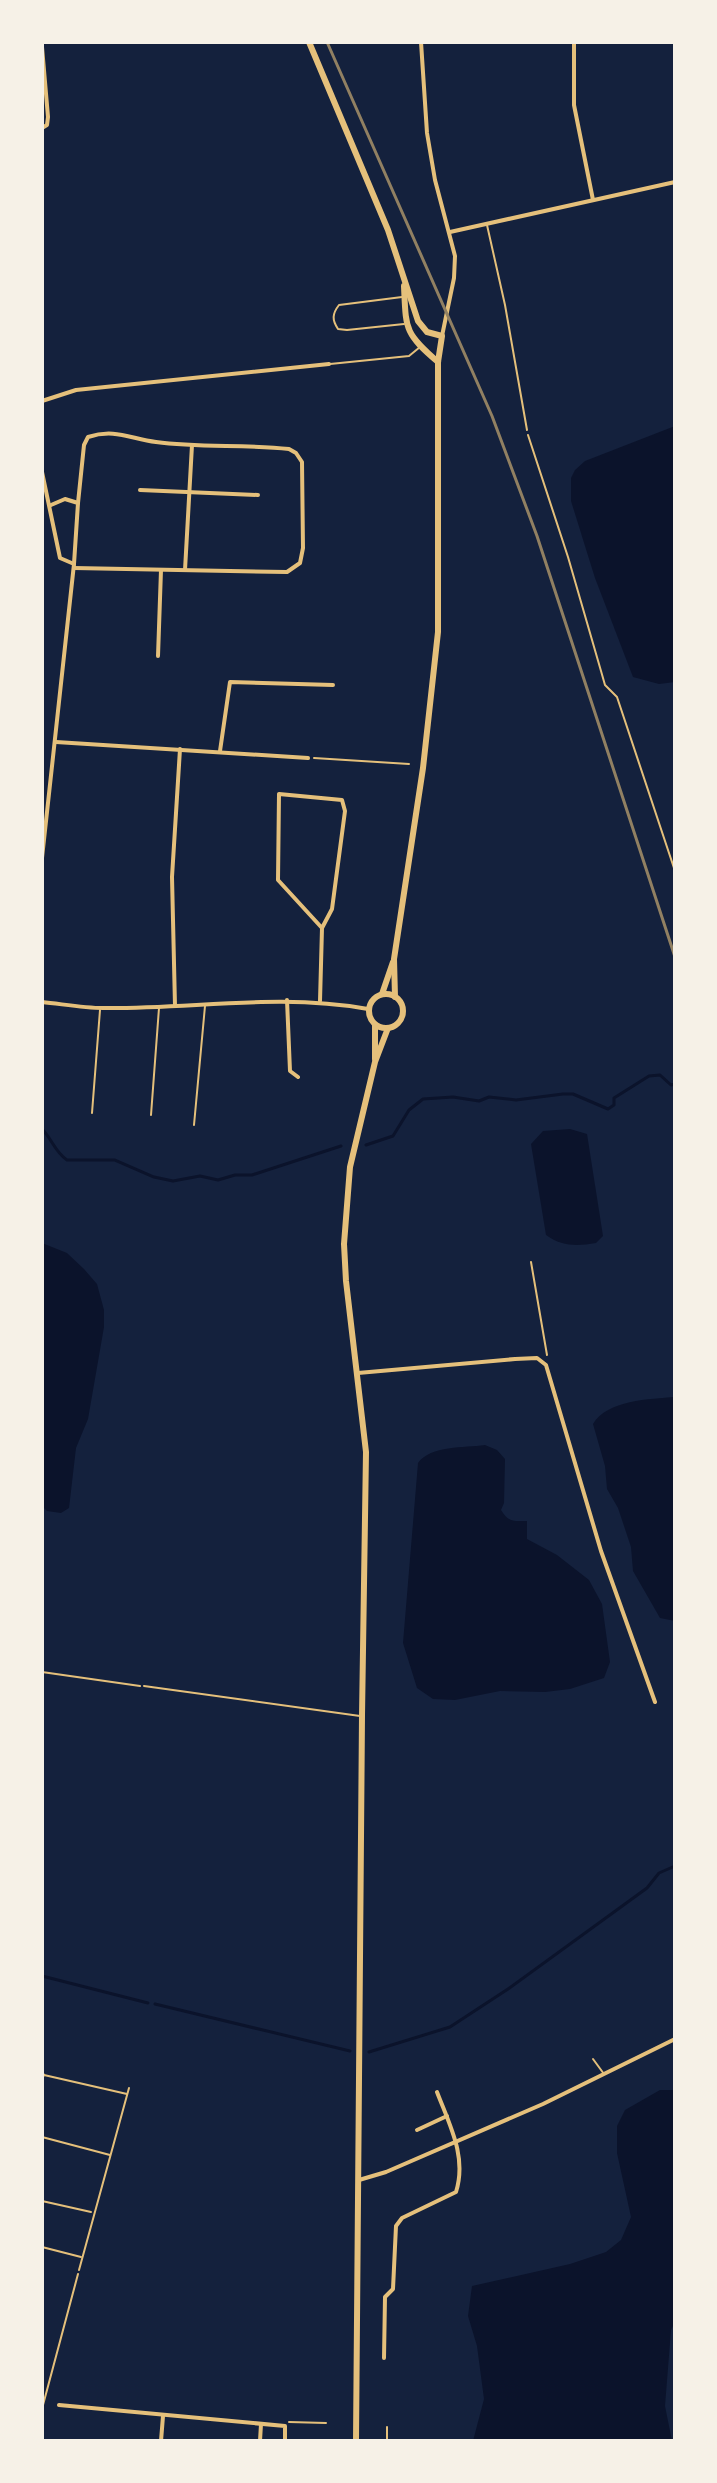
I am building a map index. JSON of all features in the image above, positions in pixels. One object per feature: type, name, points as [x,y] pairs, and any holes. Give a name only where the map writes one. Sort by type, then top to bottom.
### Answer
[{"type":"main road","points":[[309,42],[388,230],[403,275],[407,296],[405,324],[409,334],[438,362]]},
{"type":"main road","points":[[375,1025],[388,1028],[397,1024],[403,1011],[395,997],[394,959],[423,768],[438,632],[438,362],[442,336],[422,327],[407,296]]},
{"type":"main road","points":[[382,994],[394,959]]},
{"type":"main road","points":[[375,1062],[375,1025],[368,1009],[376,996],[395,997]]},
{"type":"main road","points":[[356,2441],[366,1452],[344,1244],[350,1167],[375,1062],[388,1028]]},
{"type":"street","points":[[421,42],[427,133],[435,180],[455,256],[454,278],[442,336]]},
{"type":"street","points":[[574,42],[574,105],[593,200]]},
{"type":"street","points":[[42,47],[44,126]]},
{"type":"street","points":[[450,232],[675,182]]},
{"type":"street","points":[[42,401],[76,390],[329,364]]},
{"type":"street","points":[[42,472],[60,558],[74,566],[287,572],[300,563],[303,548],[302,462],[296,453],[278,448],[154,442],[129,434],[104,433],[88,437],[83,451],[74,566],[42,858]]},
{"type":"street","points":[[185,570],[192,444]]},
{"type":"street","points":[[140,490],[258,495]]},
{"type":"street","points":[[50,506],[65,499],[78,503]]},
{"type":"street","points":[[158,656],[161,570]]},
{"type":"street","points":[[220,751],[230,682],[333,685]]},
{"type":"street","points":[[56,742],[308,758]]},
{"type":"street","points":[[175,1006],[172,877],[180,749]]},
{"type":"street","points":[[320,1001],[322,928],[332,909],[345,811],[342,800],[279,794],[278,880],[322,928]]},
{"type":"street","points":[[287,1000],[290,1071],[298,1077]]},
{"type":"street","points":[[42,1002],[100,1008],[287,1000],[320,1001],[368,1009]]},
{"type":"street","points":[[358,1373],[537,1358],[546,1365],[601,1551],[655,1702]]},
{"type":"street","points":[[359,2180],[386,2172],[605,2075],[675,2039]]},
{"type":"street","points":[[384,2358],[385,2297],[393,2289],[396,2226],[402,2218],[456,2192],[461,2164],[456,2151],[457,2141],[437,2092]]},
{"type":"street","points":[[417,2130],[447,2116]]},
{"type":"street","points":[[59,2405],[285,2426],[285,2441]]},
{"type":"street","points":[[161,2441],[163,2416]]},
{"type":"street","points":[[260,2441],[261,2424]]},
{"type":"lane","points":[[487,224],[527,430]]},
{"type":"lane","points":[[405,324],[338,329],[333,322],[333,312],[339,305],[407,296]]},
{"type":"lane","points":[[329,364],[409,356],[420,347]]},
{"type":"lane","points":[[194,1125],[205,1005]]},
{"type":"lane","points":[[151,1115],[159,1007]]},
{"type":"lane","points":[[92,1113],[100,1008]]},
{"type":"lane","points":[[144,1686],[362,1716]]},
{"type":"lane","points":[[593,2059],[605,2075]]},
{"type":"lane","points":[[42,2075],[127,2094]]},
{"type":"lane","points":[[79,2270],[129,2088]]},
{"type":"lane","points":[[42,2137],[111,2156]]},
{"type":"lane","points":[[42,2201],[94,2213]]},
{"type":"lane","points":[[42,2247],[82,2258]]},
{"type":"lane","points":[[387,2427],[387,2441]]},
{"type":"path","points":[[527,430],[605,685],[617,697],[675,871]]},
{"type":"path","points":[[308,758],[409,764]]},
{"type":"path","points":[[531,1262],[546,1365]]},
{"type":"path","points":[[42,1672],[144,1686]]},
{"type":"path","points":[[43,2405],[79,2270]]},
{"type":"path","points":[[285,2426],[290,2421],[326,2423]]},
{"type":"water","points":[[675,426],[675,682],[659,684],[633,677],[595,578],[571,501],[571,478],[585,461]]},
{"type":"water","points":[[570,1129],[587,1134],[603,1236],[596,1243],[570,1245],[546,1235],[531,1144],[543,1131]]},
{"type":"water","points":[[42,1243],[67,1253],[84,1269],[97,1284],[104,1310],[104,1327],[88,1419],[76,1448],[69,1508],[61,1513],[47,1511],[42,1506]]},
{"type":"water","points":[[675,1397],[675,1621],[660,1618],[633,1571],[631,1547],[618,1508],[607,1489],[605,1466],[593,1424],[608,1410],[619,1405]]},
{"type":"water","points":[[485,1445],[497,1450],[505,1459],[504,1503],[501,1510],[512,1520],[527,1521],[527,1539],[557,1555],[589,1580],[602,1604],[610,1662],[604,1678],[570,1689],[500,1691],[455,1700],[433,1699],[417,1688],[403,1643],[418,1463],[439,1450]]},
{"type":"water","points":[[660,2090],[675,2090],[675,2322],[671,2330],[665,2406],[672,2441],[473,2441],[484,2399],[477,2346],[468,2316],[472,2286],[570,2264],[606,2252],[621,2240],[631,2217],[617,2153],[617,2126],[625,2110]]},
{"type":"waterway","points":[[366,1145],[393,1136],[409,1110],[423,1099],[453,1097],[479,1101],[489,1097],[516,1100],[573,1094],[608,1109],[614,1105],[614,1098],[649,1076],[660,1075],[671,1085],[675,1084]]},
{"type":"waterway","points":[[42,1129],[67,1160],[115,1160],[154,1177],[173,1181],[200,1176],[218,1180],[235,1175],[252,1175],[341,1146]]},
{"type":"waterway","points":[[369,2052],[450,2027],[647,1888],[659,1873],[675,1866]]},
{"type":"waterway","points":[[42,1976],[148,2003]]},
{"type":"waterway","points":[[155,2004],[350,2051]]},
{"type":"railway","points":[[327,42],[492,416],[537,536],[675,957]]}]
